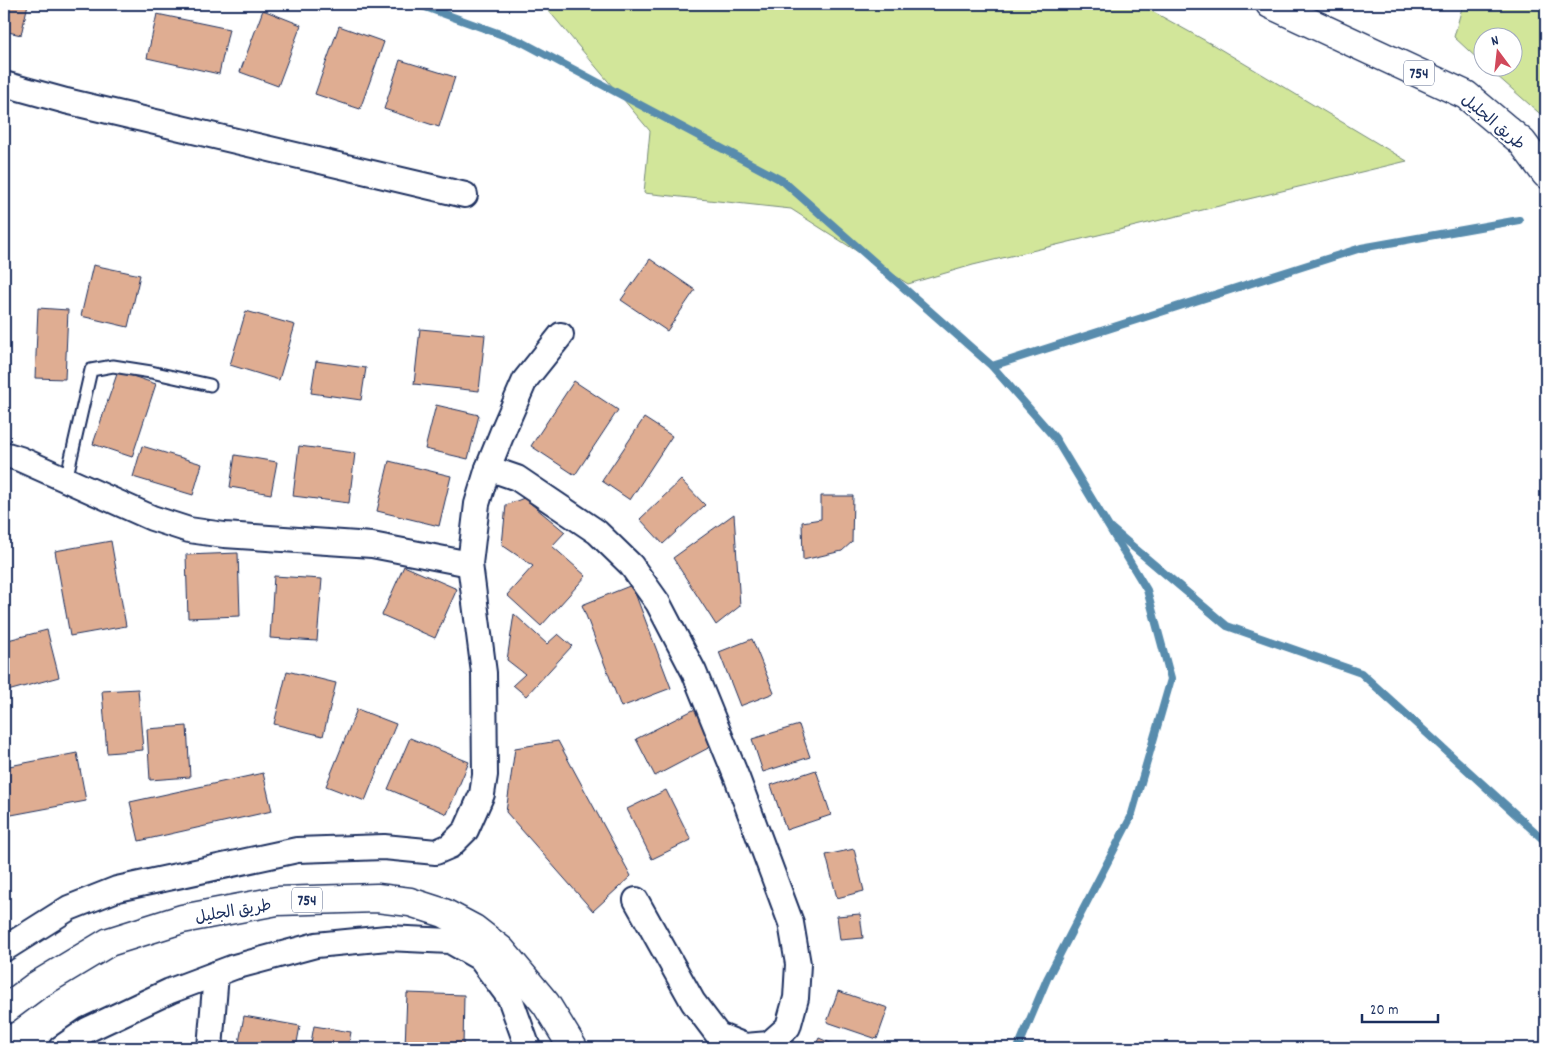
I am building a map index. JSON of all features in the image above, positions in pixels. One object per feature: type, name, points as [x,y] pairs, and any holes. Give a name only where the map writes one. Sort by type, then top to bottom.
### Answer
[{"type":"main road","name":"طريق الجليل","points":[[1270,4],[1466,95],[1522,142],[1546,174]]},
{"type":"main road","name":"طريق الجليل","points":[[4,1010],[36,986],[109,942],[182,919],[277,902],[376,898],[410,902],[444,913],[474,929],[501,950],[546,1004],[573,1048]]},
{"type":"street","points":[[4,84],[66,101],[465,195]]},
{"type":"street","points":[[4,949],[69,908],[118,889],[196,870],[297,850],[384,847],[436,852],[450,846],[466,830],[482,794],[485,774],[484,673],[470,564],[477,504],[488,468],[526,380],[561,335]]},
{"type":"street","points":[[4,454],[20,459],[152,518],[189,530],[224,535],[372,545],[470,564]]},
{"type":"street","points":[[488,468],[517,478],[597,532],[631,565],[658,603],[694,672],[737,778],[791,923],[798,964],[796,998],[788,1027],[769,1044],[761,1045],[745,1046],[718,1035],[693,1002],[636,900]]},
{"type":"street","points":[[61,1048],[87,1030],[170,990],[234,967],[316,945],[387,938],[450,941],[480,958],[510,998],[528,1048]]},
{"type":"street","points":[[210,1048],[216,974]]},
{"type":"lane","points":[[66,480],[91,370],[113,366],[210,385]]},
{"type":"green space","points":[[543,4],[1139,4],[1215,46],[1407,161],[973,265],[908,284],[791,209],[644,193],[650,131]]},
{"type":"green space","points":[[1463,4],[1546,4],[1546,119],[1499,78],[1522,78],[1522,28],[1472,28],[1472,54],[1454,37]]},
{"type":"building","points":[[4,4],[28,4],[21,35],[4,31]]},
{"type":"building","points":[[263,10],[301,25],[278,86],[240,72]]},
{"type":"building","points":[[157,14],[229,29],[219,74],[147,58]]},
{"type":"building","points":[[339,26],[384,42],[360,109],[315,94]]},
{"type":"building","points":[[400,60],[455,77],[439,127],[384,109]]},
{"type":"building","points":[[650,259],[695,290],[667,331],[621,300]]},
{"type":"building","points":[[93,265],[140,275],[128,327],[81,316]]},
{"type":"building","points":[[38,308],[68,310],[65,379],[35,378]]},
{"type":"building","points":[[246,311],[295,325],[279,380],[230,365]]},
{"type":"building","points":[[420,329],[485,335],[479,391],[414,384]]},
{"type":"building","points":[[316,361],[366,368],[361,400],[311,393]]},
{"type":"building","points":[[118,371],[156,384],[132,457],[93,444]]},
{"type":"building","points":[[574,381],[618,410],[575,475],[531,446]]},
{"type":"building","points":[[436,405],[479,415],[468,459],[425,449]]},
{"type":"building","points":[[644,418],[672,436],[630,500],[602,481]]},
{"type":"building","points":[[142,446],[202,464],[193,495],[133,477]]},
{"type":"building","points":[[299,446],[355,453],[349,503],[293,496]]},
{"type":"building","points":[[235,455],[277,462],[271,494],[230,487]]},
{"type":"building","points":[[389,461],[451,476],[439,526],[377,511]]},
{"type":"building","points":[[681,480],[705,505],[663,544],[640,519]]},
{"type":"building","points":[[821,496],[853,496],[852,542],[842,551],[803,560],[802,522],[821,519]]},
{"type":"building","points":[[524,498],[565,532],[552,546],[586,576],[541,626],[507,595],[533,566],[502,545],[506,505]]},
{"type":"building","points":[[734,514],[740,606],[716,625],[673,558]]},
{"type":"building","points":[[111,541],[126,626],[70,636],[55,551]]},
{"type":"building","points":[[238,553],[240,616],[188,618],[186,555]]},
{"type":"building","points":[[404,566],[457,589],[435,638],[382,615]]},
{"type":"building","points":[[274,576],[322,579],[317,641],[270,638]]},
{"type":"building","points":[[632,585],[671,688],[621,707],[582,605]]},
{"type":"building","points":[[514,614],[547,644],[558,634],[572,646],[526,696],[513,685],[525,674],[507,660]]},
{"type":"building","points":[[47,630],[59,677],[4,692],[4,641]]},
{"type":"building","points":[[752,639],[774,693],[740,706],[719,652]]},
{"type":"building","points":[[287,671],[336,683],[323,736],[274,724]]},
{"type":"building","points":[[138,689],[143,750],[107,753],[102,691]]},
{"type":"building","points":[[357,709],[396,724],[365,801],[326,786]]},
{"type":"building","points":[[695,709],[714,745],[655,776],[636,739]]},
{"type":"building","points":[[799,725],[810,757],[763,772],[752,739]]},
{"type":"building","points":[[187,726],[190,777],[150,780],[147,729]]},
{"type":"building","points":[[410,738],[469,762],[447,814],[388,789]]},
{"type":"building","points":[[558,741],[631,876],[593,911],[506,812],[515,748]]},
{"type":"building","points":[[77,753],[86,801],[6,816],[4,767]]},
{"type":"building","points":[[816,770],[831,815],[786,830],[771,785]]},
{"type":"building","points":[[263,773],[272,811],[139,841],[130,802]]},
{"type":"building","points":[[666,790],[691,840],[652,859],[627,809]]},
{"type":"building","points":[[854,849],[864,891],[837,898],[826,855]]},
{"type":"building","points":[[860,914],[863,938],[840,940],[837,916]]},
{"type":"building","points":[[838,991],[888,1008],[877,1039],[827,1022]]},
{"type":"building","points":[[407,993],[464,995],[463,1048],[405,1048]]},
{"type":"building","points":[[244,1016],[300,1026],[296,1048],[238,1048]]},
{"type":"building","points":[[314,1026],[351,1032],[348,1048],[310,1048]]},
{"type":"building","points":[[819,1038],[842,1048],[814,1048]]},
{"type":"waterway","points":[[417,4],[522,42],[783,181],[992,366],[1055,438],[1147,590],[1171,679],[1131,817],[1047,979],[1018,1048]]},
{"type":"waterway","points":[[992,366],[1361,248],[1519,220]]},
{"type":"waterway","points":[[1112,529],[1227,626],[1361,673],[1546,842]]}]
